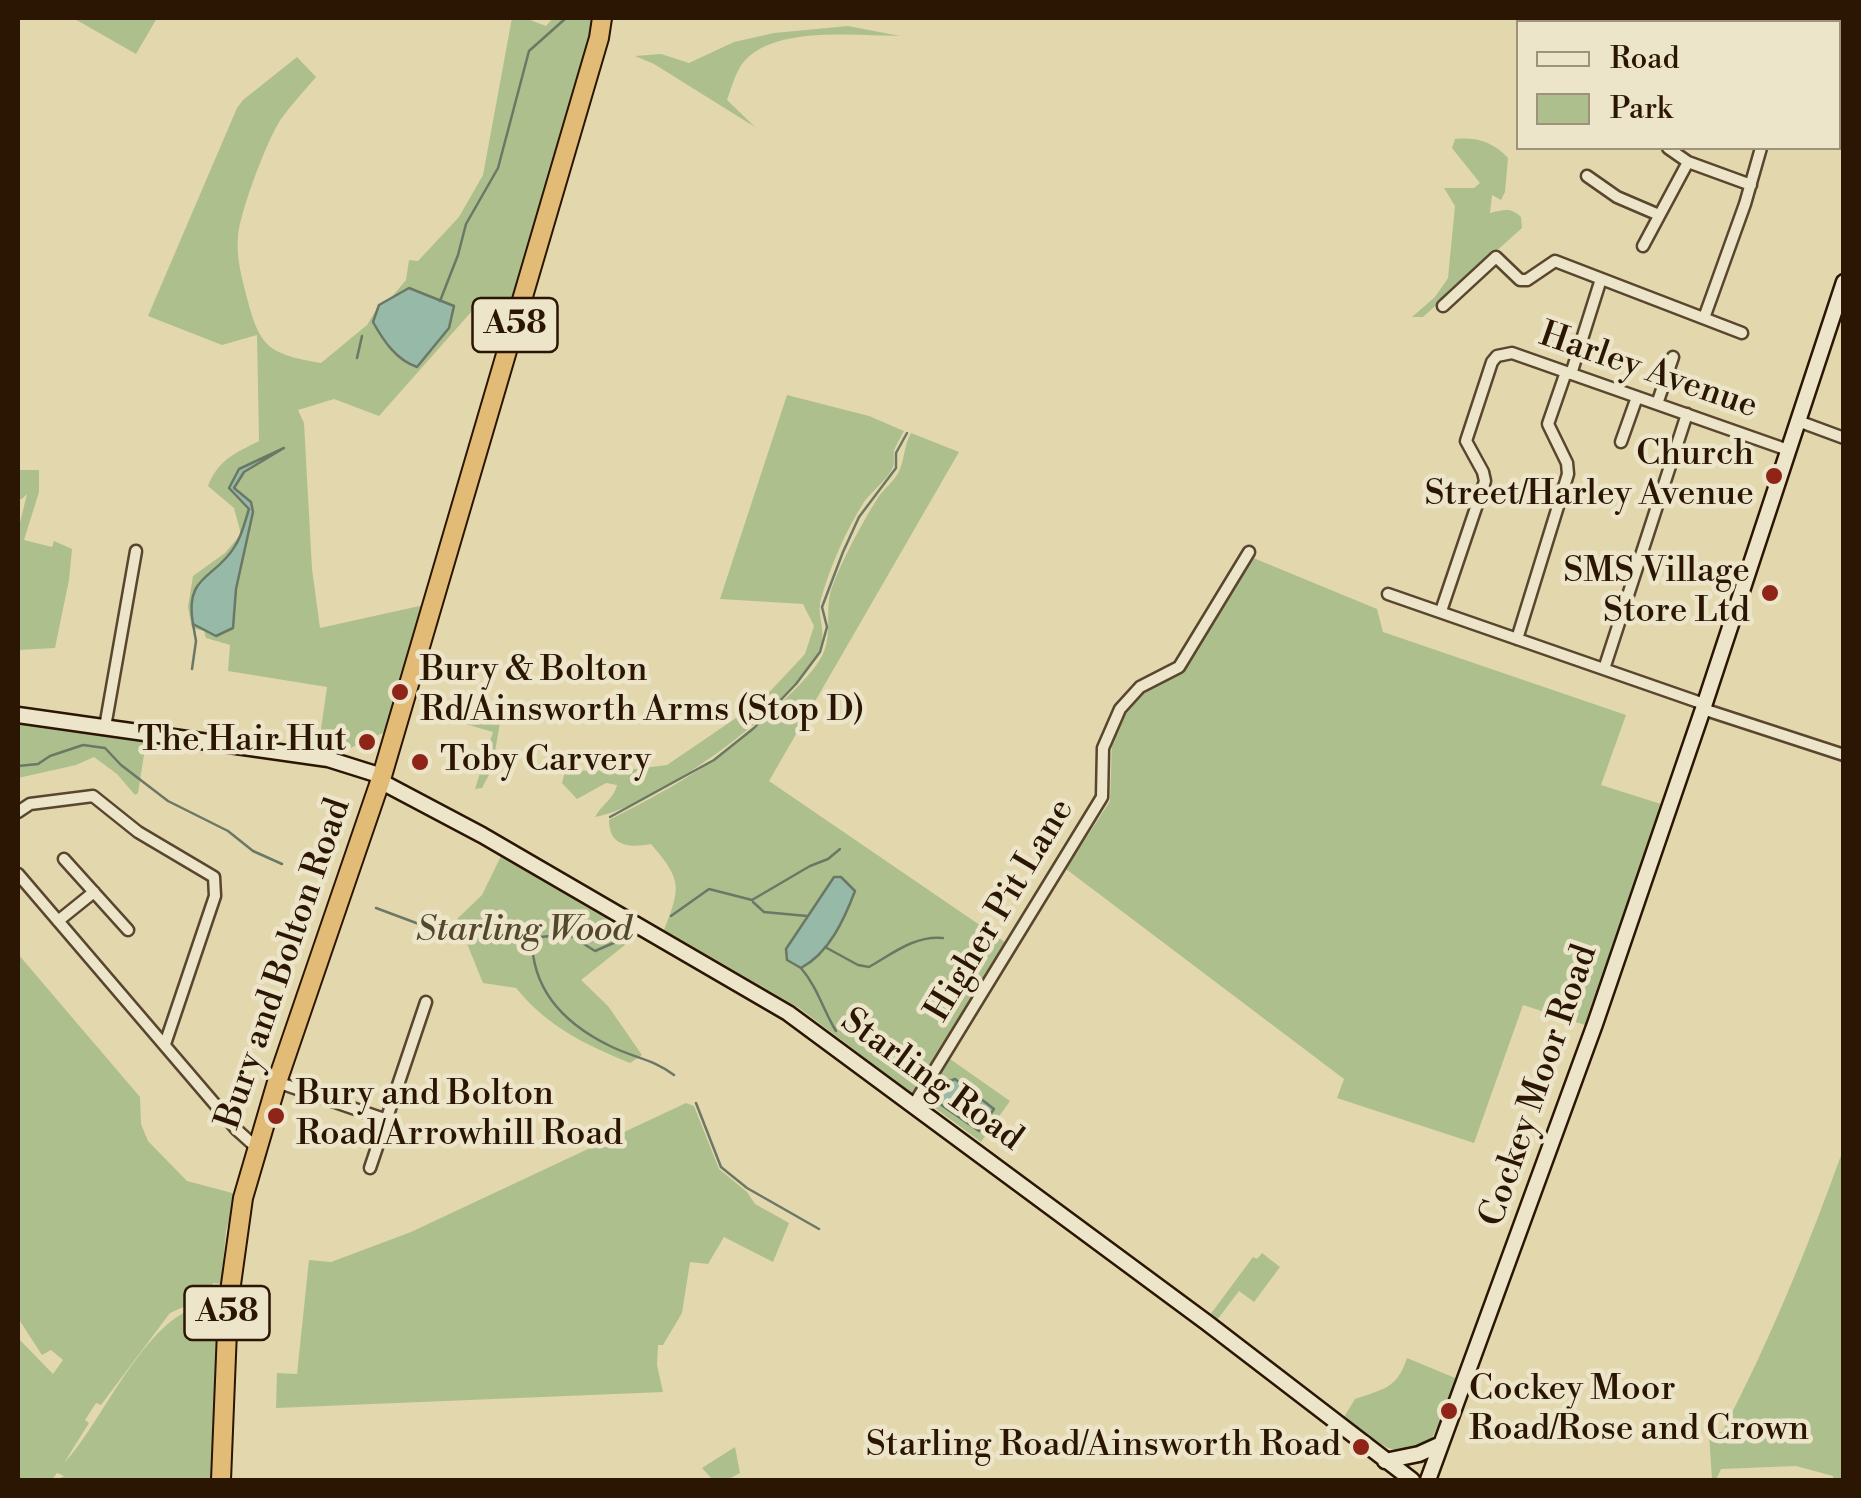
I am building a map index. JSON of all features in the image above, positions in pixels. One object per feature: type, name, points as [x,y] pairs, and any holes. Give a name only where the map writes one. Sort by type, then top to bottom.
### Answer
[{"type":"highway","name":"Bury and Bolton Road","points":[[221,1480],[227,1319],[233,1250],[243,1198],[277,1082],[381,778],[602,18]]},
{"type":"main road","name":"Cockey Moor Road","points":[[1428,1480],[1508,1266],[1704,707],[1844,282]]},
{"type":"main road","name":"Starling Road","points":[[18,715],[328,759],[381,778],[788,1013],[1412,1480]]},
{"type":"main road","points":[[1385,1461],[1441,1444]]},
{"type":"street","points":[[1671,150],[1688,162],[1752,185]]},
{"type":"street","points":[[1704,318],[1752,185],[1761,150]]},
{"type":"street","points":[[1643,246],[1688,162]]},
{"type":"street","points":[[1587,176],[1617,196],[1659,215]]},
{"type":"street","points":[[1443,306],[1496,258],[1520,280],[1528,280],[1555,261],[1742,333]]},
{"type":"street","points":[[1517,638],[1568,474],[1567,463],[1548,424],[1601,279]]},
{"type":"street","name":"Harley Avenue","points":[[1441,612],[1484,481],[1466,441],[1492,362],[1504,353],[1788,450]]},
{"type":"street","points":[[1657,404],[1673,357]]},
{"type":"street","points":[[1621,442],[1637,397]]},
{"type":"street","points":[[1604,669],[1687,414]]},
{"type":"street","points":[[1798,421],[1844,438]]},
{"type":"street","points":[[106,728],[136,551]]},
{"type":"street","name":"Higher Pit Lane","points":[[914,1104],[1102,796],[1103,748],[1120,709],[1140,686],[1179,668],[1249,552]]},
{"type":"street","points":[[1388,594],[1844,755]]},
{"type":"street","points":[[18,812],[30,804],[94,796],[138,832],[214,877],[216,896],[166,1044]]},
{"type":"street","points":[[64,859],[128,930]]},
{"type":"street","points":[[18,874],[237,1130],[257,1148]]},
{"type":"street","points":[[58,922],[94,892]]},
{"type":"street","points":[[370,1168],[426,1002]]},
{"type":"street","points":[[277,1082],[386,1120]]},
{"type":"green space","points":[[73,18],[157,18],[136,54]]},
{"type":"green space","points":[[512,18],[546,26],[553,18],[593,18],[592,35],[505,329],[482,322],[472,311],[379,416],[334,399],[298,410],[304,423],[312,569],[320,628],[424,605],[389,730],[342,752],[318,750],[327,687],[228,671],[230,645],[206,638],[204,631],[192,628],[188,607],[193,576],[225,553],[241,534],[234,508],[208,486],[222,464],[259,441],[257,335],[222,345],[148,316],[237,108],[297,57],[316,77],[281,119],[269,143],[244,211],[238,253],[252,315],[262,338],[278,352],[321,363],[367,325],[379,305],[391,298],[406,280],[409,260],[418,261],[459,217],[483,175]]},
{"type":"green space","points":[[848,26],[900,36],[815,35],[773,43],[756,52],[742,64],[727,100],[755,127],[635,56],[661,54],[689,63],[734,42],[774,33]]},
{"type":"green space","points":[[1455,139],[1484,142],[1508,158],[1505,192],[1501,200],[1492,195],[1490,213],[1513,212],[1521,217],[1522,228],[1423,317],[1412,317],[1435,297],[1448,278],[1455,206],[1444,188],[1474,188],[1480,183],[1452,148]]},
{"type":"green space","points":[[787,395],[869,416],[904,431],[894,451],[891,471],[864,502],[834,562],[820,605],[819,651],[781,699],[720,751],[652,794],[595,817],[617,785],[606,783],[577,799],[562,783],[565,771],[667,765],[761,701],[805,654],[814,626],[803,604],[720,599]]},
{"type":"green space","points":[[911,433],[959,452],[769,781],[1009,945],[915,1096],[799,1008],[664,930],[676,893],[673,876],[651,844],[636,846],[617,841],[609,820],[723,753],[764,720],[815,667],[826,646],[830,595],[837,575],[877,499],[898,473]]},
{"type":"green space","points":[[18,470],[39,470],[39,492],[24,540],[52,547],[54,541],[72,549],[55,648],[18,650],[18,531],[27,494],[18,499]]},
{"type":"green space","points":[[1251,557],[1377,609],[1383,632],[1626,715],[1601,785],[1664,805],[1588,1026],[1523,1005],[1474,1143],[1337,1098],[1344,1079],[1066,869],[1110,801],[1112,741],[1122,716],[1141,690],[1175,677],[1186,668]]},
{"type":"green space","points":[[465,712],[500,723],[492,769],[482,788],[475,789],[493,732],[462,723]]},
{"type":"green space","points":[[18,724],[146,742],[138,793],[135,795],[117,774],[94,757],[18,778]]},
{"type":"green space","name":"Starling Wood","points":[[502,854],[640,933],[581,980],[608,1006],[642,1055],[630,1063],[568,1033],[541,1014],[516,988],[483,983],[457,919],[482,895]]},
{"type":"green space","points":[[18,954],[140,1097],[141,1124],[148,1141],[187,1181],[236,1194],[226,1231],[221,1284],[213,1283],[212,1294],[170,1313],[101,1405],[96,1403],[85,1420],[89,1423],[64,1463],[148,1344],[189,1310],[212,1305],[211,1317],[219,1316],[213,1480],[57,1480],[64,1476],[57,1473],[52,1480],[18,1480],[18,1338],[53,1374],[63,1360],[51,1350],[42,1355],[18,1318]]},
{"type":"green space","points":[[950,1059],[1010,1101],[981,1142],[924,1100]]},
{"type":"green space","points":[[686,1103],[694,1106],[719,1169],[747,1192],[755,1204],[789,1223],[773,1262],[724,1237],[708,1264],[690,1262],[682,1313],[663,1345],[658,1345],[657,1365],[663,1392],[276,1408],[277,1373],[297,1374],[309,1260],[331,1262],[411,1232]]},
{"type":"green space","points":[[1843,1150],[1843,1480],[1796,1466],[1721,1469],[1716,1480],[1712,1480],[1709,1433],[1722,1432],[1756,1363]]},
{"type":"green space","points":[[1262,1253],[1280,1267],[1254,1302],[1239,1291],[1217,1320],[1210,1315],[1253,1257],[1257,1259]]},
{"type":"green space","points":[[1407,1358],[1460,1380],[1430,1442],[1406,1451],[1384,1446],[1344,1417],[1355,1399],[1394,1382]]},
{"type":"green space","points":[[735,1447],[740,1473],[727,1480],[713,1480],[702,1468]]},
{"type":"shaded area","points":[[409,288],[454,306],[449,328],[417,367],[396,354],[373,322],[379,305]]},
{"type":"shaded area","points":[[284,448],[244,472],[234,488],[251,502],[253,512],[236,589],[233,628],[216,636],[193,624],[191,608],[197,586],[227,557],[243,528],[249,509],[229,488],[239,469]]},
{"type":"shaded area","points":[[834,877],[841,877],[855,891],[827,945],[801,968],[787,960],[786,949]]},
{"type":"shaded area","points":[[955,1079],[994,1109],[979,1131],[937,1102]]},
{"type":"waterway","points":[[440,301],[466,224],[498,168],[529,51],[566,18]]},
{"type":"waterway","points":[[357,358],[362,336]]},
{"type":"waterway","points":[[610,817],[714,760],[754,728],[796,684],[820,652],[827,627],[822,607],[843,552],[859,517],[896,468],[896,453],[907,433]]},
{"type":"waterway","points":[[192,669],[196,641],[193,624]]},
{"type":"waterway","points":[[18,766],[38,764],[83,745],[105,748],[168,801],[282,864]]},
{"type":"waterway","points":[[671,916],[709,889],[752,900],[840,849]]},
{"type":"waterway","points":[[753,902],[764,912],[807,916]]},
{"type":"waterway","points":[[376,908],[427,927],[444,940],[505,923],[532,938],[568,934],[595,951],[625,938]]},
{"type":"waterway","points":[[825,947],[869,967],[913,942],[943,938]]},
{"type":"waterway","points":[[532,939],[538,975],[554,1004],[566,1016],[594,1037],[674,1075]]},
{"type":"waterway","points":[[801,968],[836,1031]]},
{"type":"waterway","points":[[696,1103],[721,1167],[747,1188],[819,1229]]},
{"type":"place","name":"Church Street/Harley Avenue","points":[[1774,476]]},
{"type":"place","name":"SMS Village Store Ltd","points":[[1770,593]]},
{"type":"place","name":"Bury & Bolton Rd/Ainsworth Arms (Stop D)","points":[[400,692]]},
{"type":"place","name":"The Hair Hut","points":[[367,742]]},
{"type":"place","name":"Toby Carvery","points":[[420,762]]},
{"type":"place","name":"Bury and Bolton Road/Arrowhill Road","points":[[276,1116]]},
{"type":"place","name":"Cockey Moor Road/Rose and Crown","points":[[1449,1411]]},
{"type":"place","name":"Starling Road/Ainsworth Road","points":[[1361,1447]]}]
